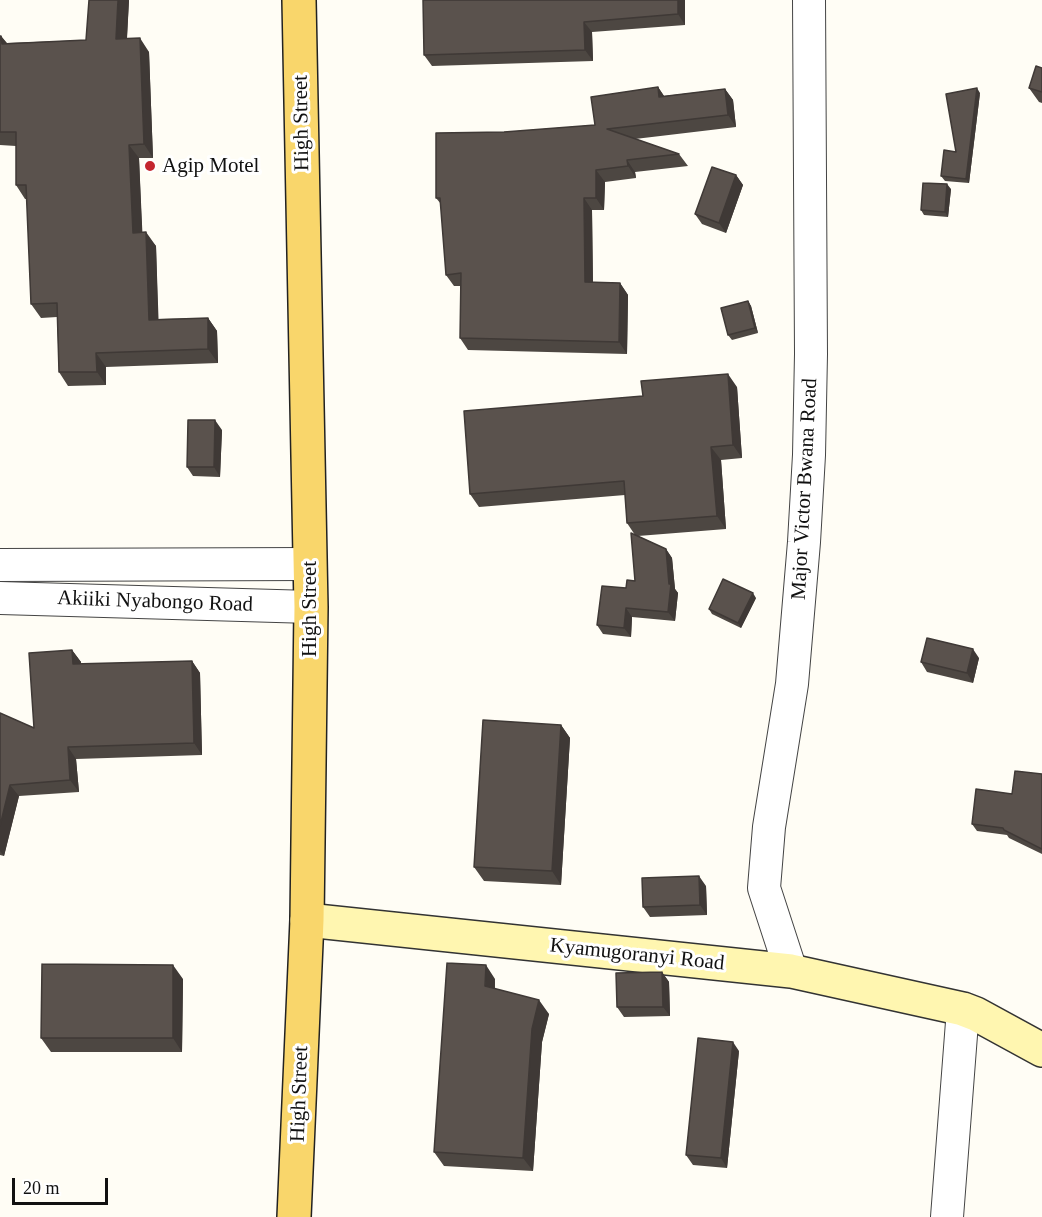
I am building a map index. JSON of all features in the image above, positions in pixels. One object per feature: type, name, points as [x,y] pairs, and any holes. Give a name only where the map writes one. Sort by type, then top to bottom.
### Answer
[{"type":"main road","name":"High Street","points":[[294,1217],[307,920],[311,607],[300,0]]},
{"type":"street","name":"Major Victor Bwana Road","points":[[791,971],[764,888],[770,827],[792,684],[809,455],[811,354],[809,0]]},
{"type":"street","name":"Akiiki Nyabongo Road","points":[[0,564],[310,564]]},
{"type":"street","name":"Akiiki Nyabongo Road","points":[[0,598],[311,607]]},
{"type":"street","name":"Kyamugoranyi Road","points":[[307,920],[791,971],[963,1009],[1042,1050]]},
{"type":"street","points":[[947,1217],[963,1009]]},
{"type":"building","points":[[89,0],[118,0],[116,39],[140,38],[144,144],[129,145],[133,233],[146,232],[149,320],[208,318],[208,349],[96,353],[97,372],[59,372],[57,303],[31,304],[26,185],[16,185],[16,132],[0,132],[0,36],[2,44],[86,40]]},
{"type":"building","points":[[423,0],[678,0],[678,14],[584,22],[585,50],[424,55]]},
{"type":"building","points":[[1036,66],[1042,68],[1042,92],[1029,88]]},
{"type":"building","points":[[658,87],[659,97],[725,89],[728,115],[607,129],[679,154],[627,160],[628,166],[596,170],[596,198],[584,198],[585,282],[620,283],[619,342],[460,338],[461,273],[446,275],[440,198],[436,198],[436,133],[504,132],[595,125],[591,97]]},
{"type":"building","points":[[977,88],[966,179],[941,176],[944,150],[956,152],[946,94]]},
{"type":"building","points":[[712,167],[736,175],[719,223],[695,214]]},
{"type":"building","points":[[923,183],[947,184],[945,212],[921,210]]},
{"type":"building","points":[[748,301],[755,328],[728,335],[721,308]]},
{"type":"building","points":[[728,374],[733,445],[711,447],[717,516],[627,523],[624,481],[470,494],[464,411],[643,396],[641,381]]},
{"type":"building","points":[[188,420],[215,420],[214,467],[187,467]]},
{"type":"building","points":[[631,533],[666,549],[669,584],[671,584],[668,612],[626,608],[624,628],[597,625],[602,586],[626,588],[627,580],[635,581]]},
{"type":"building","points":[[723,579],[753,593],[738,623],[709,609]]},
{"type":"building","points":[[927,638],[973,649],[967,673],[921,662]]},
{"type":"building","points":[[72,650],[73,664],[192,661],[194,743],[68,747],[70,780],[10,785],[0,826],[0,713],[34,728],[29,653]]},
{"type":"building","points":[[483,720],[561,725],[552,871],[474,867]]},
{"type":"building","points":[[1015,771],[1042,774],[1042,849],[1003,828],[972,824],[976,789],[1012,794]]},
{"type":"building","points":[[699,876],[700,905],[643,907],[642,878]]},
{"type":"building","points":[[447,963],[486,965],[485,986],[539,1000],[532,1029],[523,1158],[434,1152]]},
{"type":"building","points":[[42,964],[173,965],[173,1038],[41,1038]]},
{"type":"building","points":[[662,972],[663,1007],[617,1007],[616,973]]},
{"type":"building","points":[[698,1038],[733,1042],[721,1158],[686,1155]]},
{"type":"place","name":"Agip Motel","points":[[150,166]]}]
